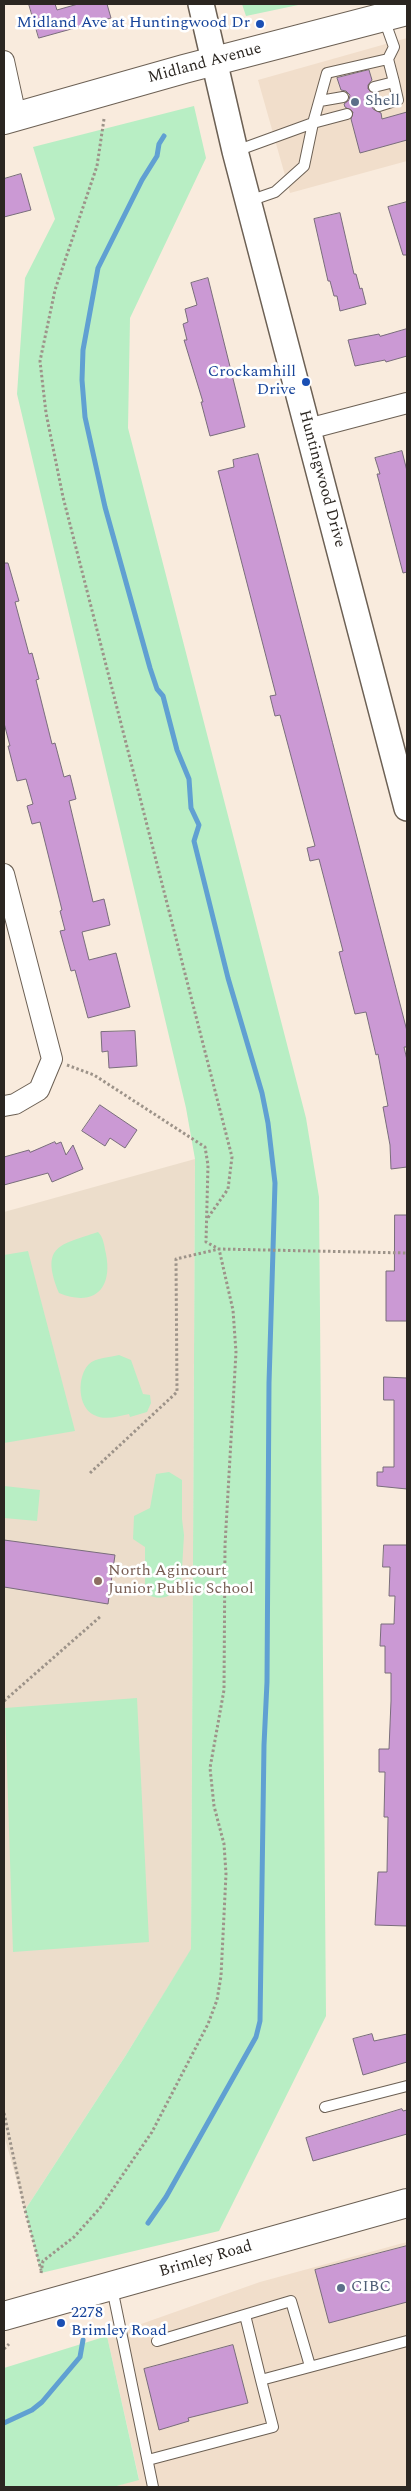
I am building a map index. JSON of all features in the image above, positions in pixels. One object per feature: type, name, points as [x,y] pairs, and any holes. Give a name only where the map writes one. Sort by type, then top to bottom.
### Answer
[{"type":"main road","name":"Midland Avenue","points":[[10,118],[396,14]]},
{"type":"main road","name":"Brimley Road","points":[[4,2316],[407,2203]]},
{"type":"street","name":"Huntingwood Drive","points":[[201,4],[235,151],[407,808]]},
{"type":"street","points":[[4,61],[10,118]]},
{"type":"street","points":[[308,430],[407,403]]},
{"type":"street","points":[[4,874],[52,1060],[39,1090],[15,1104],[4,1106]]},
{"type":"lane","points":[[379,106],[398,100],[388,59],[394,46],[396,14]]},
{"type":"lane","points":[[248,201],[275,192],[304,166],[313,123],[327,73],[388,59]]},
{"type":"lane","points":[[374,87],[394,82]]},
{"type":"lane","points":[[320,102],[343,97]]},
{"type":"lane","points":[[235,151],[313,123],[347,114]]},
{"type":"lane","points":[[324,2107],[407,2086]]},
{"type":"lane","points":[[112,2287],[153,2487]]},
{"type":"lane","points":[[157,2341],[291,2301],[310,2366]]},
{"type":"lane","points":[[148,2460],[273,2427],[245,2315]]},
{"type":"lane","points":[[262,2380],[407,2341]]},
{"type":"path","points":[[104,119],[97,166],[55,290],[40,361],[46,413],[63,497],[232,1157],[228,1189],[207,1219]]},
{"type":"path","points":[[4,2113],[24,2210],[42,2273],[43,2261],[74,2237],[100,2208],[152,2132],[208,2024],[221,1976],[226,1874],[224,1844],[214,1806],[210,1768],[224,1690],[225,1545],[236,1352],[233,1310],[219,1249],[206,1242],[208,1165],[204,1147],[94,1075],[52,1060]]},
{"type":"path","points":[[90,1473],[177,1392],[176,1259],[219,1249],[407,1253]]},
{"type":"path","points":[[4,1701],[101,1616]]},
{"type":"path","points":[[4,2348],[9,2344]]},
{"type":"shaded area","points":[[407,38],[407,161],[290,193],[258,80]]},
{"type":"shaded area","name":"North Agincourt Junior Public School","points":[[195,1159],[191,1950],[126,2055],[25,2210],[4,2135],[4,1212]]},
{"type":"shaded area","points":[[407,2242],[407,2487],[113,2487],[139,2479],[107,2336],[260,2282]]},
{"type":"green space","points":[[242,4],[303,4],[246,16]]},
{"type":"green space","points":[[194,106],[206,158],[130,318],[128,428],[306,1118],[319,1197],[326,2016],[219,2231],[41,2273],[25,2210],[126,2055],[191,1949],[195,1159],[186,1108],[17,394],[25,278],[55,219],[33,147]]},
{"type":"green space","points":[[98,1232],[104,1242],[106,1254],[107,1267],[103,1286],[91,1296],[82,1298],[59,1293],[52,1265],[53,1256],[57,1250],[73,1240]]},
{"type":"green space","points":[[28,1251],[75,1431],[4,1443],[4,1255]]},
{"type":"green space","points":[[119,1355],[131,1360],[143,1394],[150,1395],[151,1403],[147,1412],[130,1417],[129,1414],[112,1418],[98,1417],[88,1411],[84,1405],[81,1391],[82,1376],[85,1369],[92,1362]]},
{"type":"green space","points":[[169,1472],[182,1480],[184,1535],[181,1586],[169,1596],[161,1598],[145,1594],[145,1547],[133,1539],[134,1516],[150,1508],[156,1474]]},
{"type":"green space","points":[[4,1486],[40,1490],[37,1521],[4,1518]]},
{"type":"green space","points":[[137,1698],[149,1942],[13,1952],[5,1708]]},
{"type":"green space","points":[[107,2336],[139,2480],[113,2487],[4,2487],[4,2368]]},
{"type":"building","points":[[29,4],[55,4],[57,10],[78,4],[107,4],[111,18],[39,38]]},
{"type":"building","points":[[369,70],[372,80],[368,85],[368,89],[376,94],[377,99],[372,104],[373,109],[381,113],[382,119],[407,112],[407,140],[360,153],[351,119],[353,112],[345,107],[344,104],[349,100],[350,95],[346,91],[341,90],[337,78]]},
{"type":"building","points":[[21,174],[31,210],[4,217],[4,179]]},
{"type":"building","points":[[407,202],[407,255],[403,255],[388,207]]},
{"type":"building","points":[[340,213],[354,274],[356,274],[360,289],[362,288],[366,304],[340,311],[337,296],[334,296],[330,281],[328,281],[314,219]]},
{"type":"building","points":[[208,278],[245,427],[210,436],[201,402],[203,402],[184,340],[187,340],[183,324],[188,322],[185,309],[197,305],[191,283]]},
{"type":"building","points":[[407,329],[407,356],[386,362],[385,360],[355,366],[348,340],[379,334],[380,336]]},
{"type":"building","points":[[402,451],[407,471],[407,572],[403,573],[377,474],[380,474],[375,458]]},
{"type":"building","points":[[258,454],[407,1031],[407,1047],[404,1047],[407,1060],[407,1167],[391,1169],[390,1145],[383,1107],[388,1106],[378,1054],[376,1055],[366,1012],[355,1014],[339,952],[343,951],[319,859],[310,861],[307,848],[315,846],[280,715],[275,716],[270,696],[276,695],[218,471],[234,467],[233,460]]},
{"type":"building","points":[[4,563],[8,563],[19,601],[15,602],[29,654],[32,653],[39,679],[36,680],[52,744],[55,743],[64,777],[70,775],[76,799],[69,801],[93,902],[104,899],[110,925],[82,932],[89,960],[116,953],[130,1007],[88,1018],[75,970],[71,971],[60,931],[65,930],[60,911],[62,910],[40,822],[32,824],[27,806],[33,804],[26,779],[17,781],[8,746],[10,746],[4,723]]},
{"type":"building","points":[[135,1031],[137,1066],[109,1068],[108,1051],[102,1052],[101,1032]]},
{"type":"building","points":[[100,1105],[137,1130],[125,1148],[110,1138],[105,1146],[82,1131]]},
{"type":"building","points":[[55,1142],[56,1144],[61,1142],[66,1155],[73,1145],[83,1169],[52,1182],[48,1173],[4,1185],[4,1157],[29,1150],[30,1152]]},
{"type":"building","points":[[395,1215],[407,1215],[407,1321],[386,1321],[386,1271],[394,1271]]},
{"type":"building","points":[[384,1377],[407,1378],[407,1489],[377,1486],[377,1472],[383,1472],[383,1467],[394,1467],[394,1400],[384,1400]]},
{"type":"building","points":[[4,1540],[115,1555],[108,1604],[4,1587]]},
{"type":"building","points":[[384,1545],[407,1545],[407,1926],[375,1925],[378,1872],[387,1872],[388,1817],[384,1817],[385,1772],[379,1772],[379,1749],[389,1749],[391,1701],[391,1673],[385,1673],[385,1646],[380,1646],[381,1624],[394,1624],[395,1596],[389,1596],[390,1567],[383,1567]]},
{"type":"building","points":[[372,2034],[374,2041],[407,2034],[407,2062],[363,2075],[353,2039]]},
{"type":"building","points":[[402,2109],[403,2111],[407,2110],[407,2134],[313,2161],[306,2138]]},
{"type":"building","points":[[407,2246],[407,2302],[329,2323],[315,2270]]},
{"type":"building","points":[[233,2345],[248,2403],[188,2418],[189,2421],[159,2430],[144,2369]]},
{"type":"waterway","points":[[148,2223],[166,2197],[256,2037],[260,2021],[264,1745],[267,1682],[269,1383],[275,1183],[268,1123],[262,1093],[228,978],[194,841],[199,825],[191,808],[189,779],[177,750],[163,696],[157,689],[150,668],[105,507],[85,417],[82,380],[83,350],[98,268],[142,180],[157,156],[159,144],[164,136]]},
{"type":"waterway","points":[[4,2423],[32,2410],[42,2402],[80,2357],[83,2340]]},
{"type":"place","name":"Midland Ave at Huntingwood Dr","points":[[260,24]]},
{"type":"place","name":"Shell","points":[[355,102]]},
{"type":"place","name":"Crockamhill Drive","points":[[306,382]]},
{"type":"place","name":"North Agincourt Junior Public School","points":[[98,1581]]},
{"type":"place","name":"CIBC","points":[[341,2288]]},
{"type":"place","name":"2278 Brimley Road","points":[[61,2323]]}]
